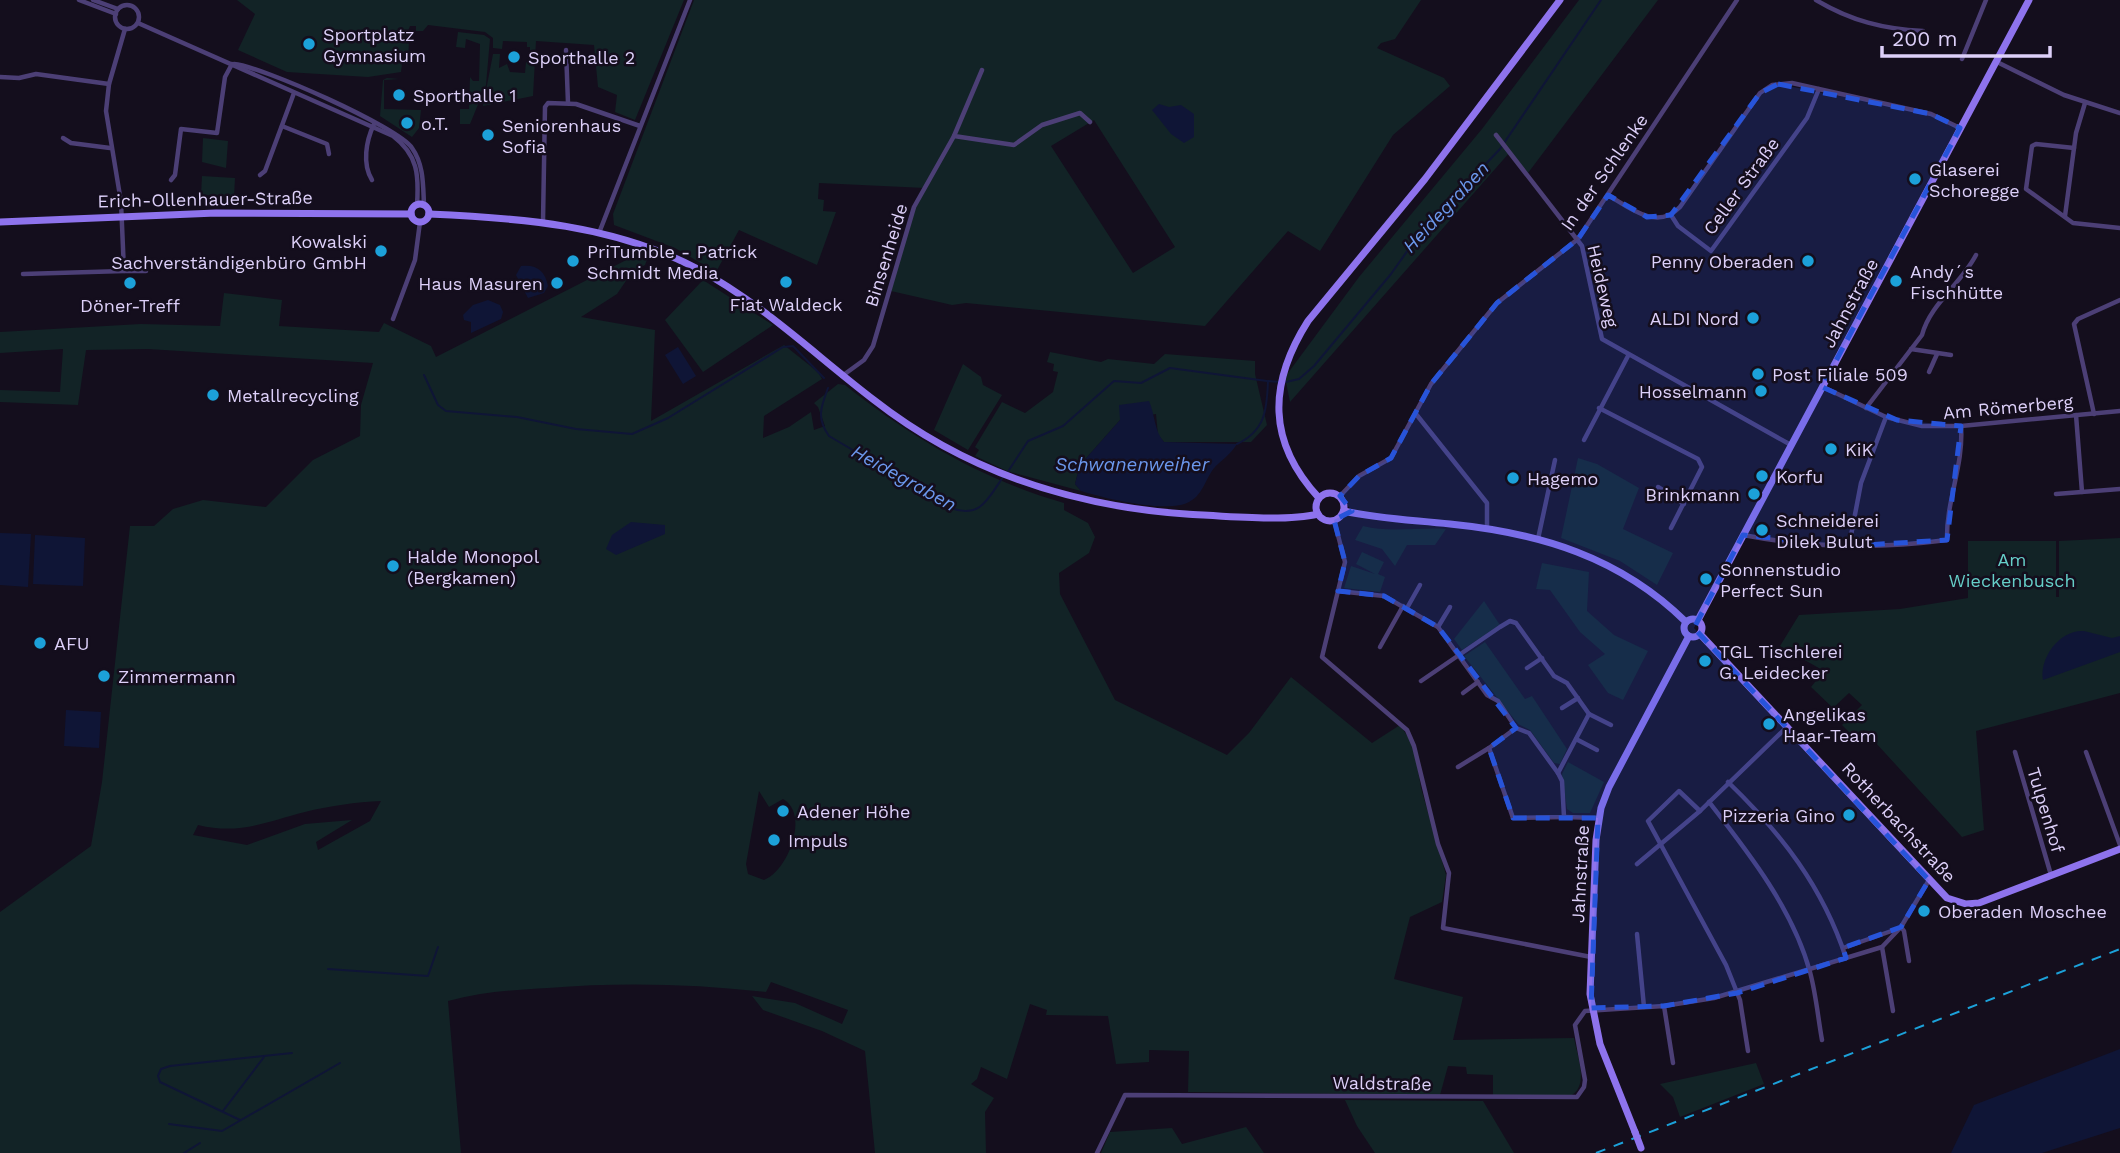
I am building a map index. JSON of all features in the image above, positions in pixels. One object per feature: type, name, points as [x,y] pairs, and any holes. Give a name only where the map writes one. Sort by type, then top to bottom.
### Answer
[{"type":"street","points":[[79,0],[117,12],[133,3],[139,13],[138,23],[125,29],[117,23],[117,12]]},
{"type":"street","points":[[93,0],[117,12]]},
{"type":"street","points":[[599,233],[690,0]]},
{"type":"street","points":[[1320,498],[1298,473],[1284,445],[1278,418],[1284,369],[1294,342],[1308,321],[1441,159],[1560,0]]},
{"type":"street","name":"In der Schlenke","points":[[1340,496],[1359,476],[1391,458],[1432,384],[1497,303],[1578,239],[1737,0]]},
{"type":"street","points":[[1816,0],[1861,21],[1886,29],[1923,31]]},
{"type":"street","points":[[1962,59],[1986,0]]},
{"type":"street","name":"Jahnstraße","points":[[1698,620],[2029,0]]},
{"type":"street","points":[[138,23],[232,64],[243,65],[396,132],[408,146],[418,172],[420,205],[429,214],[543,221],[599,233],[654,249],[723,283],[761,310],[842,376],[934,442],[1004,477],[1066,497],[1137,510],[1198,515],[1292,517],[1318,514]]},
{"type":"street","points":[[124,271],[118,183],[110,148],[106,111],[109,84],[125,29]]},
{"type":"street","points":[[566,50],[568,103]]},
{"type":"street","points":[[1996,61],[2085,103],[2120,113]]},
{"type":"street","points":[[171,180],[176,174],[181,129],[217,133],[225,78],[232,64]]},
{"type":"street","name":"Binsenheide","points":[[842,376],[864,360],[873,346],[914,207],[954,136],[982,70]]},
{"type":"street","points":[[0,77],[19,78],[36,74],[109,84]]},
{"type":"street","points":[[1608,195],[1647,217],[1671,215],[1760,93],[1778,84],[1819,89],[1931,114],[1960,128]]},
{"type":"street","name":"Celler Straße","points":[[1671,215],[1678,226],[1711,251],[1801,127],[1815,105],[1819,89]]},
{"type":"street","points":[[260,175],[265,171],[295,90]]},
{"type":"street","points":[[543,221],[545,107],[548,103],[568,103],[640,126]]},
{"type":"street","points":[[2065,216],[2074,148],[2085,103]]},
{"type":"street","points":[[954,136],[1014,145],[1042,125],[1080,113],[1090,122]]},
{"type":"street","points":[[372,180],[365,169],[374,124]]},
{"type":"street","points":[[282,126],[327,144],[329,154]]},
{"type":"street","name":"Heideweg","points":[[1496,135],[1582,246],[1599,334],[1628,356],[1791,444]]},
{"type":"street","points":[[63,138],[71,143],[110,148]]},
{"type":"street","points":[[2074,148],[2036,144],[2032,146],[2026,189],[2073,223],[2120,228]]},
{"type":"street","points":[[420,205],[411,214],[420,222]]},
{"type":"street","name":"Erich-Ollenhauer-Straße","points":[[0,222],[281,212],[411,214]]},
{"type":"street","points":[[420,222],[427,219],[429,214]]},
{"type":"street","points":[[393,319],[415,260],[420,222]]},
{"type":"street","points":[[1866,408],[1922,335],[1925,321],[1976,256]]},
{"type":"street","points":[[23,274],[146,271]]},
{"type":"street","points":[[2094,414],[2074,324],[2078,319],[2120,300]]},
{"type":"street","points":[[1911,349],[1951,355]]},
{"type":"street","points":[[1930,372],[1937,354]]},
{"type":"street","points":[[1584,440],[1628,356]]},
{"type":"street","name":"Am Römerberg","points":[[1822,387],[1886,417],[1922,426],[1961,426],[2120,411]]},
{"type":"street","points":[[1599,408],[1698,459],[1702,467],[1671,528]]},
{"type":"street","points":[[1416,414],[1487,503],[1487,528]]},
{"type":"street","points":[[2076,415],[2082,492]]},
{"type":"street","points":[[1849,546],[1861,483],[1886,417]]},
{"type":"street","points":[[1743,535],[1775,541],[1849,546],[1897,547],[1947,540],[1946,521],[1961,448],[1961,426]]},
{"type":"street","points":[[1538,539],[1555,460]]},
{"type":"street","points":[[1658,487],[1659,491],[1684,504]]},
{"type":"street","points":[[2056,494],[2120,489]]},
{"type":"street","points":[[1332,493],[1340,496],[1344,511],[1334,520],[1325,520],[1318,514],[1316,506],[1320,498],[1332,493]]},
{"type":"street","points":[[1344,511],[1382,518],[1487,528],[1574,549],[1618,569],[1655,593],[1685,622]]},
{"type":"street","points":[[1334,520],[1345,562],[1322,657],[1407,730],[1414,746],[1438,844],[1449,873],[1443,928],[1591,957]]},
{"type":"street","points":[[1380,647],[1420,585]]},
{"type":"street","points":[[1338,591],[1379,594],[1438,627],[1487,695],[1498,701],[1516,727],[1529,733],[1558,773],[1562,781],[1564,817]]},
{"type":"street","points":[[1438,627],[1450,607]]},
{"type":"street","points":[[1698,620],[1702,627],[1700,634],[1689,636],[1684,629],[1685,622],[1698,620]]},
{"type":"street","points":[[1421,681],[1514,621],[1554,676],[1567,683],[1589,714],[1611,725]]},
{"type":"street","name":"Rotherbachstraße","points":[[1700,634],[1948,898],[1973,904],[2120,847]]},
{"type":"street","name":"Jahnstraße","points":[[1642,1150],[1600,1044],[1591,1008],[1591,957],[1599,818],[1609,787],[1689,636]]},
{"type":"street","points":[[1527,668],[1542,658]]},
{"type":"street","points":[[1463,693],[1478,682]]},
{"type":"street","points":[[1562,708],[1578,698]]},
{"type":"street","points":[[1558,773],[1589,714]]},
{"type":"street","points":[[1636,864],[1700,811],[1788,726]]},
{"type":"street","points":[[1458,767],[1516,727]]},
{"type":"street","points":[[1576,739],[1597,750]]},
{"type":"street","points":[[1489,748],[1514,818],[1599,818]]},
{"type":"street","name":"Tulpenhof","points":[[2015,752],[2050,875]]},
{"type":"street","points":[[2086,752],[2120,847]]},
{"type":"street","points":[[1728,782],[1755,808],[1797,860],[1829,908],[1846,958]]},
{"type":"street","points":[[1700,811],[1683,793],[1675,793],[1648,821],[1714,941],[1737,993],[1748,1051]]},
{"type":"street","points":[[1709,802],[1772,892],[1809,971],[1822,1040]]},
{"type":"street","points":[[1591,1008],[1664,1006],[1737,993],[1882,947],[1901,927],[1929,880]]},
{"type":"street","points":[[1843,948],[1901,927]]},
{"type":"street","points":[[1901,927],[1909,961]]},
{"type":"street","points":[[1637,934],[1644,1006]]},
{"type":"street","points":[[1882,947],[1894,1011]]},
{"type":"street","points":[[1664,1006],[1673,1063]]},
{"type":"street","name":"Jahnstraße","points":[[1577,1039],[1577,1017],[1591,1008]]},
{"type":"street","name":"Waldstraße","points":[[1097,1153],[1125,1095],[1570,1098],[1580,1094],[1584,1087],[1577,1039]]},
{"type":"highlighted area","points":[[1778,84],[1931,114],[1960,128],[1822,387],[1897,420],[1961,426],[1947,540],[1849,546],[1743,535],[1694,628],[1929,880],[1901,927],[1843,948],[1846,958],[1737,993],[1664,1006],[1591,1008],[1598,818],[1513,818],[1489,748],[1516,728],[1504,709],[1438,627],[1384,596],[1338,591],[1345,562],[1334,520],[1352,511],[1340,496],[1359,476],[1391,458],[1431,384],[1497,303],[1578,239],[1608,195],[1647,217],[1671,215],[1760,93]]},
{"type":"green space","points":[[237,0],[684,0],[635,120],[615,112],[617,95],[598,87],[594,45],[536,41],[533,96],[483,106],[493,54],[500,54],[499,68],[507,64],[510,72],[525,73],[526,62],[530,62],[530,47],[527,47],[527,42],[503,41],[502,49],[493,48],[493,38],[485,32],[428,25],[423,31],[416,31],[416,26],[410,26],[406,36],[378,36],[409,40],[408,64],[402,64],[401,72],[368,77],[287,72],[238,50],[255,14]]},
{"type":"green space","points":[[694,0],[1421,0],[1395,39],[1381,43],[1377,48],[1444,78],[1450,86],[1393,135],[1320,251],[1288,231],[1205,326],[966,303],[952,305],[891,291],[913,213],[925,188],[819,183],[818,199],[824,200],[823,211],[836,212],[817,265],[739,230],[716,272],[675,248],[614,225],[613,214]],"holes":[[[1094,120],[1175,247],[1133,273],[1051,146]]]},
{"type":"green space","points":[[1579,0],[1658,0],[1528,173],[1510,152],[1290,402],[1285,377],[1359,277],[1482,129]]},
{"type":"green space","points":[[458,32],[484,35],[490,39],[486,85],[470,124],[460,124],[460,109],[469,109],[470,77],[473,81],[479,81],[480,44],[466,39],[465,48],[456,47]]},
{"type":"green space","points":[[399,79],[384,80],[384,109],[421,110],[419,128],[412,137],[380,116],[383,80]]},
{"type":"green space","points":[[203,138],[228,141],[226,168],[202,162]]},
{"type":"green space","points":[[202,176],[235,178],[234,197],[201,195]]},
{"type":"green space","points":[[640,253],[648,257],[645,265],[632,272],[617,294],[581,317],[655,330],[651,421],[784,345],[818,372],[822,379],[764,416],[763,438],[789,427],[811,412],[814,430],[825,426],[814,403],[838,384],[845,385],[948,455],[1004,482],[1064,503],[1064,510],[1088,523],[1095,537],[1089,553],[1059,573],[1060,594],[1115,700],[1227,755],[1249,733],[1291,677],[1372,743],[1400,725],[1414,746],[1421,788],[1446,875],[1442,902],[1410,917],[1394,979],[1463,997],[1453,1040],[1574,1038],[1581,1069],[1577,1090],[1572,1095],[1493,1096],[1493,1075],[1467,1074],[1466,1067],[1448,1066],[1440,1095],[1188,1092],[1189,1051],[1149,1050],[1149,1062],[1116,1064],[1108,1016],[1046,1015],[1047,1010],[1030,1004],[1007,1079],[981,1067],[977,1079],[971,1084],[994,1098],[985,1112],[986,1153],[875,1153],[865,1051],[822,1031],[763,1010],[752,996],[795,1003],[842,1024],[848,1010],[771,982],[766,992],[712,987],[603,985],[497,992],[448,1001],[461,1153],[0,1153],[0,912],[91,846],[102,782],[130,526],[154,526],[173,509],[203,500],[266,507],[313,460],[360,436],[361,405],[373,363],[148,349],[86,350],[78,405],[0,402],[0,390],[60,392],[63,349],[0,353],[0,332],[141,324],[220,326],[224,293],[282,300],[279,326],[379,332],[384,323],[431,346],[436,357]],"holes":[[[759,791],[769,807],[783,799],[791,806],[795,817],[793,842],[788,854],[773,875],[764,880],[748,874],[746,864]],[[381,801],[370,821],[318,850],[316,842],[352,820],[305,824],[247,845],[193,835],[198,825],[240,828],[323,808]]]},
{"type":"green space","points":[[703,280],[773,325],[703,372],[665,320]]},
{"type":"green space","points":[[1050,352],[1101,362],[1108,359],[1154,364],[1165,354],[1255,361],[1255,374],[1267,425],[1251,442],[1164,442],[1158,435],[1156,414],[1120,420],[1080,465],[1075,484],[1081,491],[1007,471],[975,456],[979,450],[975,447],[1002,402],[1025,413],[1053,392],[1058,372],[1053,371],[1054,364],[1047,362]]},
{"type":"green space","points":[[963,364],[981,377],[983,385],[1002,395],[968,450],[934,430]]},
{"type":"green space","points":[[1578,458],[1597,464],[1639,488],[1623,529],[1673,553],[1657,585],[1620,561],[1561,538]]},
{"type":"green space","points":[[1363,526],[1383,529],[1446,529],[1435,545],[1407,545],[1395,566],[1382,549],[1355,540]]},
{"type":"green space","name":"Am Wieckenbusch","points":[[2120,538],[2120,693],[1976,731],[1984,830],[1962,837],[1864,730],[1855,738],[1842,725],[1862,705],[1849,693],[1833,708],[1811,687],[1824,671],[1780,646],[1799,615],[1900,609],[1968,598],[1968,541],[2056,541],[2056,597],[2059,597],[2059,541]]},
{"type":"green space","points":[[1362,552],[1384,562],[1378,574],[1385,577],[1380,592],[1344,588],[1351,566],[1375,574],[1356,564]]},
{"type":"green space","points":[[1542,563],[1589,572],[1587,611],[1614,635],[1648,651],[1623,700],[1608,693],[1588,665],[1605,654],[1580,632],[1550,590],[1536,589]]},
{"type":"green space","points":[[1484,601],[1500,625],[1462,650],[1454,639]]},
{"type":"green space","points":[[1485,642],[1525,699],[1532,696],[1567,749],[1560,764],[1554,763],[1530,730],[1518,724],[1464,656]]},
{"type":"green space","points":[[1568,762],[1604,782],[1590,813],[1573,813],[1567,809],[1562,774]]},
{"type":"green space","points":[[1756,1063],[1764,1084],[1680,1117],[1673,1097],[1660,1084]]},
{"type":"green space","points":[[1345,1100],[1483,1101],[1514,1153],[1375,1153],[1357,1126]]},
{"type":"green space","points":[[1246,1127],[1264,1153],[1101,1153],[1110,1132],[1172,1128],[1182,1144]]},
{"type":"water","points":[[1159,104],[1169,107],[1181,105],[1194,114],[1194,137],[1184,143],[1171,134],[1152,110]]},
{"type":"water","points":[[521,266],[536,267],[545,276],[548,286],[544,293],[528,298],[516,275]]},
{"type":"water","points":[[488,300],[500,305],[503,312],[501,319],[471,333],[471,322],[464,320],[463,315],[473,305]]},
{"type":"water","points":[[678,347],[696,376],[683,384],[665,355]]},
{"type":"water","name":"Schwanenweiher","points":[[1149,401],[1158,433],[1164,442],[1237,444],[1214,468],[1199,494],[1189,502],[1151,506],[1081,491],[1075,484],[1080,465],[1120,420],[1119,405]]},
{"type":"water","points":[[631,522],[665,525],[665,534],[616,555],[606,549],[612,535]]},
{"type":"water","points":[[0,533],[31,534],[28,587],[0,585]]},
{"type":"water","points":[[35,535],[85,538],[83,586],[33,584]]},
{"type":"water","points":[[2084,631],[2112,638],[2120,636],[2120,652],[2043,680],[2044,663],[2053,646],[2067,635]]},
{"type":"water","points":[[66,710],[101,712],[99,748],[64,746]]},
{"type":"water","points":[[2120,1049],[2120,1128],[2042,1153],[1951,1153],[1974,1105]]},
{"type":"waterway","name":"Heidegraben","points":[[1286,382],[1299,379],[1314,366],[1391,274],[1420,233],[1500,149],[1601,0]]},
{"type":"waterway","name":"Heidegraben","points":[[424,375],[438,405],[446,411],[517,417],[576,429],[632,434],[668,418],[783,347],[793,346],[824,378]]},
{"type":"waterway","name":"Heidegraben","points":[[1007,473],[1028,441],[1063,426],[1114,381],[1141,383],[1170,368],[1267,381]]},
{"type":"waterway","name":"Heidegraben","points":[[1237,444],[1254,433],[1263,419],[1268,381],[1281,382]]},
{"type":"waterway","name":"Heidegraben","points":[[828,388],[821,418],[829,436],[951,508],[961,511],[976,509],[988,499],[1003,477]]},
{"type":"waterway","points":[[328,969],[428,976],[438,947]]},
{"type":"waterway","points":[[240,1120],[160,1082],[158,1076],[161,1069],[292,1053]]},
{"type":"waterway","points":[[223,1111],[264,1057]]},
{"type":"waterway","points":[[169,1124],[222,1131],[340,1063]]},
{"type":"waterway","points":[[184,1153],[200,1143]]},
{"type":"railway","points":[[1596,1153],[2120,949]]},
{"type":"place","name":"Sportplatz Gymnasium","points":[[309,44]]},
{"type":"place","name":"Sporthalle 2","points":[[514,57]]},
{"type":"place","name":"Sporthalle 1","points":[[399,95]]},
{"type":"place","name":"o.T.","points":[[407,123]]},
{"type":"place","name":"Seniorenhaus Sofia","points":[[488,135]]},
{"type":"place","name":"Glaserei Schoregge","points":[[1915,179]]},
{"type":"place","name":"Kowalski Sachverständigenbüro GmbH","points":[[381,251]]},
{"type":"place","name":"PriTumble - Patrick Schmidt Media","points":[[573,261]]},
{"type":"place","name":"Penny Oberaden","points":[[1808,261]]},
{"type":"place","name":"Andy´s Fischhütte","points":[[1896,281]]},
{"type":"place","name":"Fiat Waldeck","points":[[786,282]]},
{"type":"place","name":"Döner-Treff","points":[[130,283]]},
{"type":"place","name":"Haus Masuren","points":[[557,283]]},
{"type":"place","name":"ALDI Nord","points":[[1753,318]]},
{"type":"place","name":"Post Filiale 509","points":[[1758,374]]},
{"type":"place","name":"Hosselmann","points":[[1761,391]]},
{"type":"place","name":"Metallrecycling","points":[[213,395]]},
{"type":"place","name":"KiK","points":[[1831,449]]},
{"type":"place","name":"Korfu","points":[[1762,476]]},
{"type":"place","name":"Hagemo","points":[[1513,478]]},
{"type":"place","name":"Brinkmann","points":[[1754,494]]},
{"type":"place","name":"Schneiderei Dilek Bulut","points":[[1762,530]]},
{"type":"place","name":"Halde Monopol (Bergkamen)","points":[[393,566]]},
{"type":"place","name":"Sonnenstudio Perfect Sun","points":[[1706,579]]},
{"type":"place","name":"AFU","points":[[40,643]]},
{"type":"place","name":"TGL Tischlerei G. Leidecker","points":[[1705,661]]},
{"type":"place","name":"Zimmermann","points":[[104,676]]},
{"type":"place","name":"Angelikas Haar-Team","points":[[1769,724]]},
{"type":"place","name":"Adener Höhe","points":[[783,811]]},
{"type":"place","name":"Pizzeria Gino","points":[[1849,815]]},
{"type":"place","name":"Impuls","points":[[774,840]]},
{"type":"place","name":"Oberaden Moschee","points":[[1924,911]]}]
